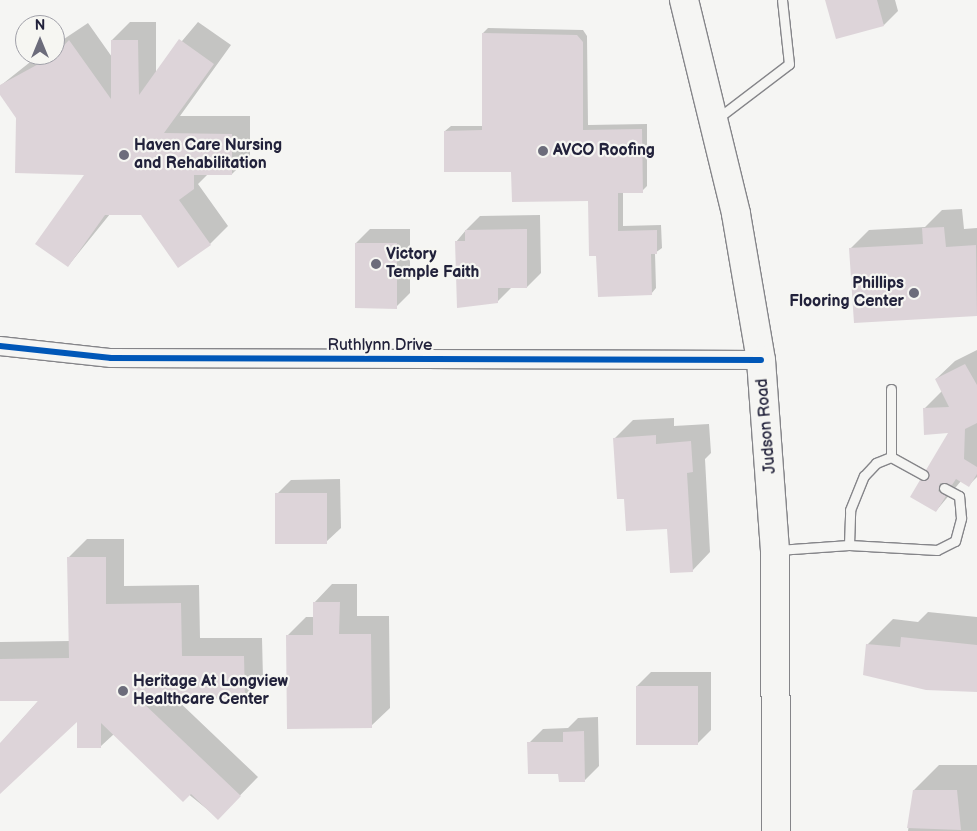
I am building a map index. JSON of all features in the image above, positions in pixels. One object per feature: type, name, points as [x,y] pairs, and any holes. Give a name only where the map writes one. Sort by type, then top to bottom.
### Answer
[{"type":"main road","name":"Judson Road","points":[[684,0],[715,120],[745,256],[761,360],[775,550],[776,831]]},
{"type":"street","name":"Ruthlynn Drive","points":[[0,346],[110,358],[761,360]]},
{"type":"lane","points":[[715,120],[789,64],[780,1]]},
{"type":"lane","points":[[891,388],[891,457]]},
{"type":"lane","points":[[849,545],[850,510],[864,476],[876,463],[891,457]]},
{"type":"lane","points":[[891,457],[923,475]]},
{"type":"lane","points":[[775,550],[849,545],[937,550],[955,541],[961,518],[958,496],[944,488]]},
{"type":"building","points":[[825,0],[877,0],[884,26],[836,39]]},
{"type":"building","points":[[482,33],[577,35],[583,42],[583,130],[642,129],[643,193],[618,193],[618,231],[657,230],[657,254],[651,254],[652,295],[598,297],[596,256],[589,256],[588,201],[512,202],[511,172],[444,172],[444,131],[482,130]]},
{"type":"building","name":"Haven Care Nursing and Rehabilitation","points":[[179,39],[214,64],[164,133],[232,134],[232,175],[194,175],[194,189],[179,200],[211,245],[178,268],[141,215],[105,215],[68,267],[35,244],[84,175],[15,173],[16,118],[0,95],[0,85],[37,65],[65,65],[65,44],[69,40],[111,99],[111,40],[138,40],[139,95]]},
{"type":"building","name":"Phillips Flooring Center","points":[[944,227],[946,247],[976,245],[977,316],[854,323],[849,248],[923,244],[922,228]]},
{"type":"building","points":[[527,229],[527,288],[498,288],[498,303],[457,308],[455,241],[465,241],[465,230]]},
{"type":"building","name":"Victory Temple Faith","points":[[355,243],[397,243],[397,309],[355,308]]},
{"type":"building","points":[[965,364],[977,385],[977,423],[965,429],[964,459],[977,467],[977,474],[969,487],[956,479],[952,485],[940,483],[938,491],[946,496],[936,512],[910,497],[920,480],[928,478],[926,470],[948,433],[924,435],[923,408],[949,407],[935,379]]},
{"type":"building","points":[[656,435],[656,444],[691,441],[693,472],[687,473],[693,572],[670,573],[667,529],[626,531],[624,499],[617,499],[613,438]]},
{"type":"building","points":[[275,493],[327,493],[327,544],[275,544]]},
{"type":"building","name":"Heritage At Longview Healthcare Center","points":[[67,557],[106,557],[106,604],[181,603],[182,656],[244,656],[245,698],[140,700],[241,796],[218,820],[191,794],[183,802],[101,723],[101,748],[77,748],[77,722],[0,794],[0,743],[38,701],[0,701],[0,659],[69,658]]},
{"type":"building","points":[[313,602],[340,602],[339,634],[371,634],[372,728],[287,729],[286,635],[313,635]]},
{"type":"building","points":[[901,637],[977,645],[977,692],[926,690],[863,675],[866,644],[900,647]]},
{"type":"building","points":[[636,686],[698,686],[698,745],[636,745]]},
{"type":"building","points":[[584,731],[585,782],[559,782],[558,774],[528,774],[527,742],[563,742],[563,732]]},
{"type":"building","points":[[913,790],[957,790],[961,830],[907,828]]},
{"type":"cycle path","points":[[0,346],[111,358],[761,360]]},
{"type":"place","name":"AVCO Roofing","points":[[543,151]]},
{"type":"place","name":"Haven Care Nursing and Rehabilitation","points":[[124,155]]},
{"type":"place","name":"Victory Temple Faith","points":[[376,264]]},
{"type":"place","name":"Phillips Flooring Center","points":[[914,293]]},
{"type":"place","name":"Heritage At Longview Healthcare Center","points":[[123,691]]}]
